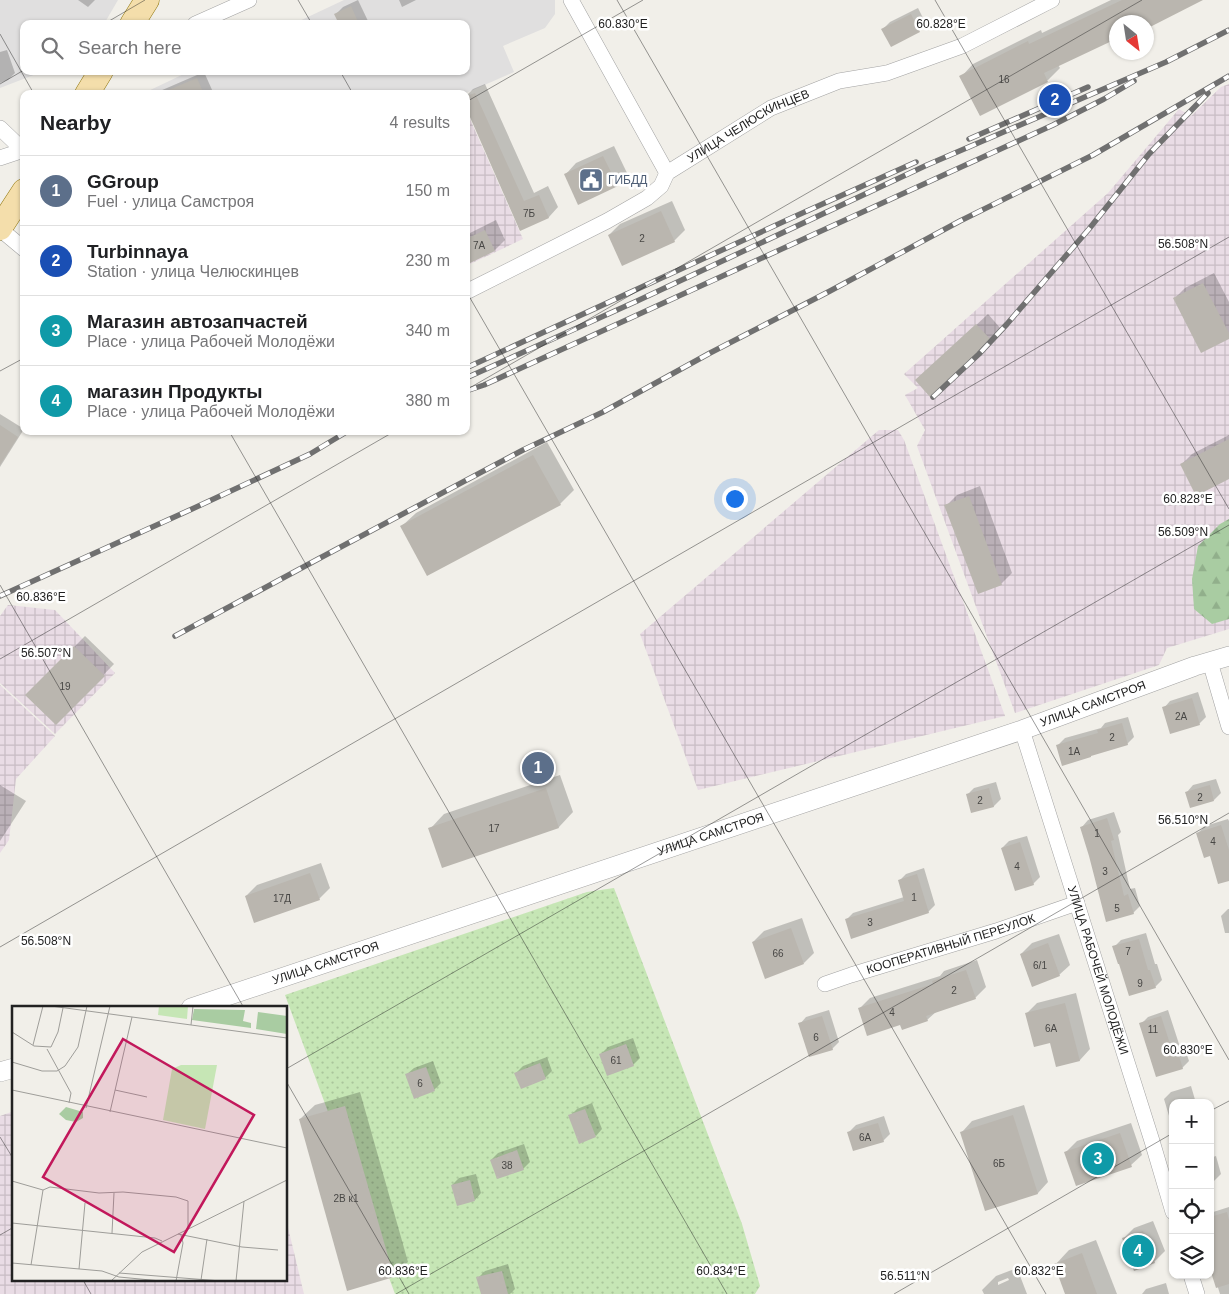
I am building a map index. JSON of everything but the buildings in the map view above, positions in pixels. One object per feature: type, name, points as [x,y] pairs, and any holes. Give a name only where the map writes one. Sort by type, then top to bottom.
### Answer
[{"type":"main road","points":[[134,20],[147,0]]},
{"type":"main road","points":[[89,90],[99,75]]},
{"type":"main road","points":[[0,228],[20,197]]},
{"type":"street","points":[[204,20],[249,0]]},
{"type":"street","points":[[571,0],[667,173]]},
{"type":"street","name":"УЛИЦА ЧЕЛЮСКИНЦЕВ","points":[[470,290],[607,221],[647,198],[661,186],[667,173],[771,108],[840,81],[888,73],[962,46],[1052,0]]},
{"type":"street","points":[[0,128],[20,146]]},
{"type":"street","points":[[0,158],[20,151]]},
{"type":"street","points":[[0,228],[20,246]]},
{"type":"street","name":"УЛИЦА САМСТРОЯ","points":[[197,1006],[1022,730],[1195,666],[1229,656]]},
{"type":"street","points":[[1210,662],[1229,727]]},
{"type":"street","name":"УЛИЦА РАБОЧЕЙ МОЛОДЁЖИ","points":[[1022,730],[1169,1198]]},
{"type":"street","name":"КООПЕРАТИВНЫЙ ПЕРЕУЛОК","points":[[825,984],[996,931],[1077,903]]},
{"type":"street","points":[[1192,1279],[1197,1294]]},
{"type":"shaded area","points":[[0,0],[118,0],[106,20],[20,20],[20,75],[34,75],[0,88]]},
{"type":"shaded area","points":[[344,0],[555,0],[555,14],[545,28],[503,46],[514,72],[470,91],[150,90],[182,75],[470,75],[470,20],[302,20]]},
{"type":"shaded area","points":[[1229,84],[1229,629],[1167,648],[1159,665],[1015,713],[917,446],[925,430],[905,395],[918,388],[904,374],[1108,193],[1179,109],[1191,116],[1221,87]]},
{"type":"shaded area","points":[[470,119],[523,239],[470,264]]},
{"type":"shaded area","points":[[879,430],[898,430],[904,440],[1005,716],[698,790],[640,634]]},
{"type":"shaded area","points":[[8,605],[55,610],[115,673],[55,734],[0,683],[0,616]]},
{"type":"shaded area","points":[[0,685],[55,736],[16,779],[9,840],[0,853]]},
{"type":"shaded area","points":[[12,1112],[12,1282],[288,1282],[288,1227],[304,1294],[0,1294],[0,1116]]},
{"type":"green space","points":[[1229,519],[1229,619],[1212,624],[1194,609],[1192,579],[1198,546],[1220,524]]},
{"type":"green space","points":[[614,888],[742,1224],[760,1286],[755,1294],[395,1294],[285,995],[587,892]]},
{"type":"railway","points":[[470,376],[637,301],[927,165],[1166,62],[1229,30]]},
{"type":"railway","points":[[175,636],[523,450],[603,412],[710,353],[960,221],[1093,155],[1229,76]]},
{"type":"railway","points":[[470,390],[484,385],[1053,125],[1134,81]]},
{"type":"railway","points":[[969,139],[1088,87]]},
{"type":"railway","points":[[933,397],[979,354],[1007,324],[1089,229],[1149,154],[1208,93]]},
{"type":"railway","points":[[470,366],[916,162]]},
{"type":"railway","points":[[0,596],[310,454],[341,435]]},
{"type":"place","name":"Turbinnaya","points":[[1055,100]]},
{"type":"place","name":"ГИБДД","points":[[591,180]]},
{"type":"place","name":"GGroup","points":[[538,768]]},
{"type":"place","name":"Магазин автозапчастей","points":[[1098,1159]]},
{"type":"place","name":"магазин Продукты","points":[[1138,1251]]}]
